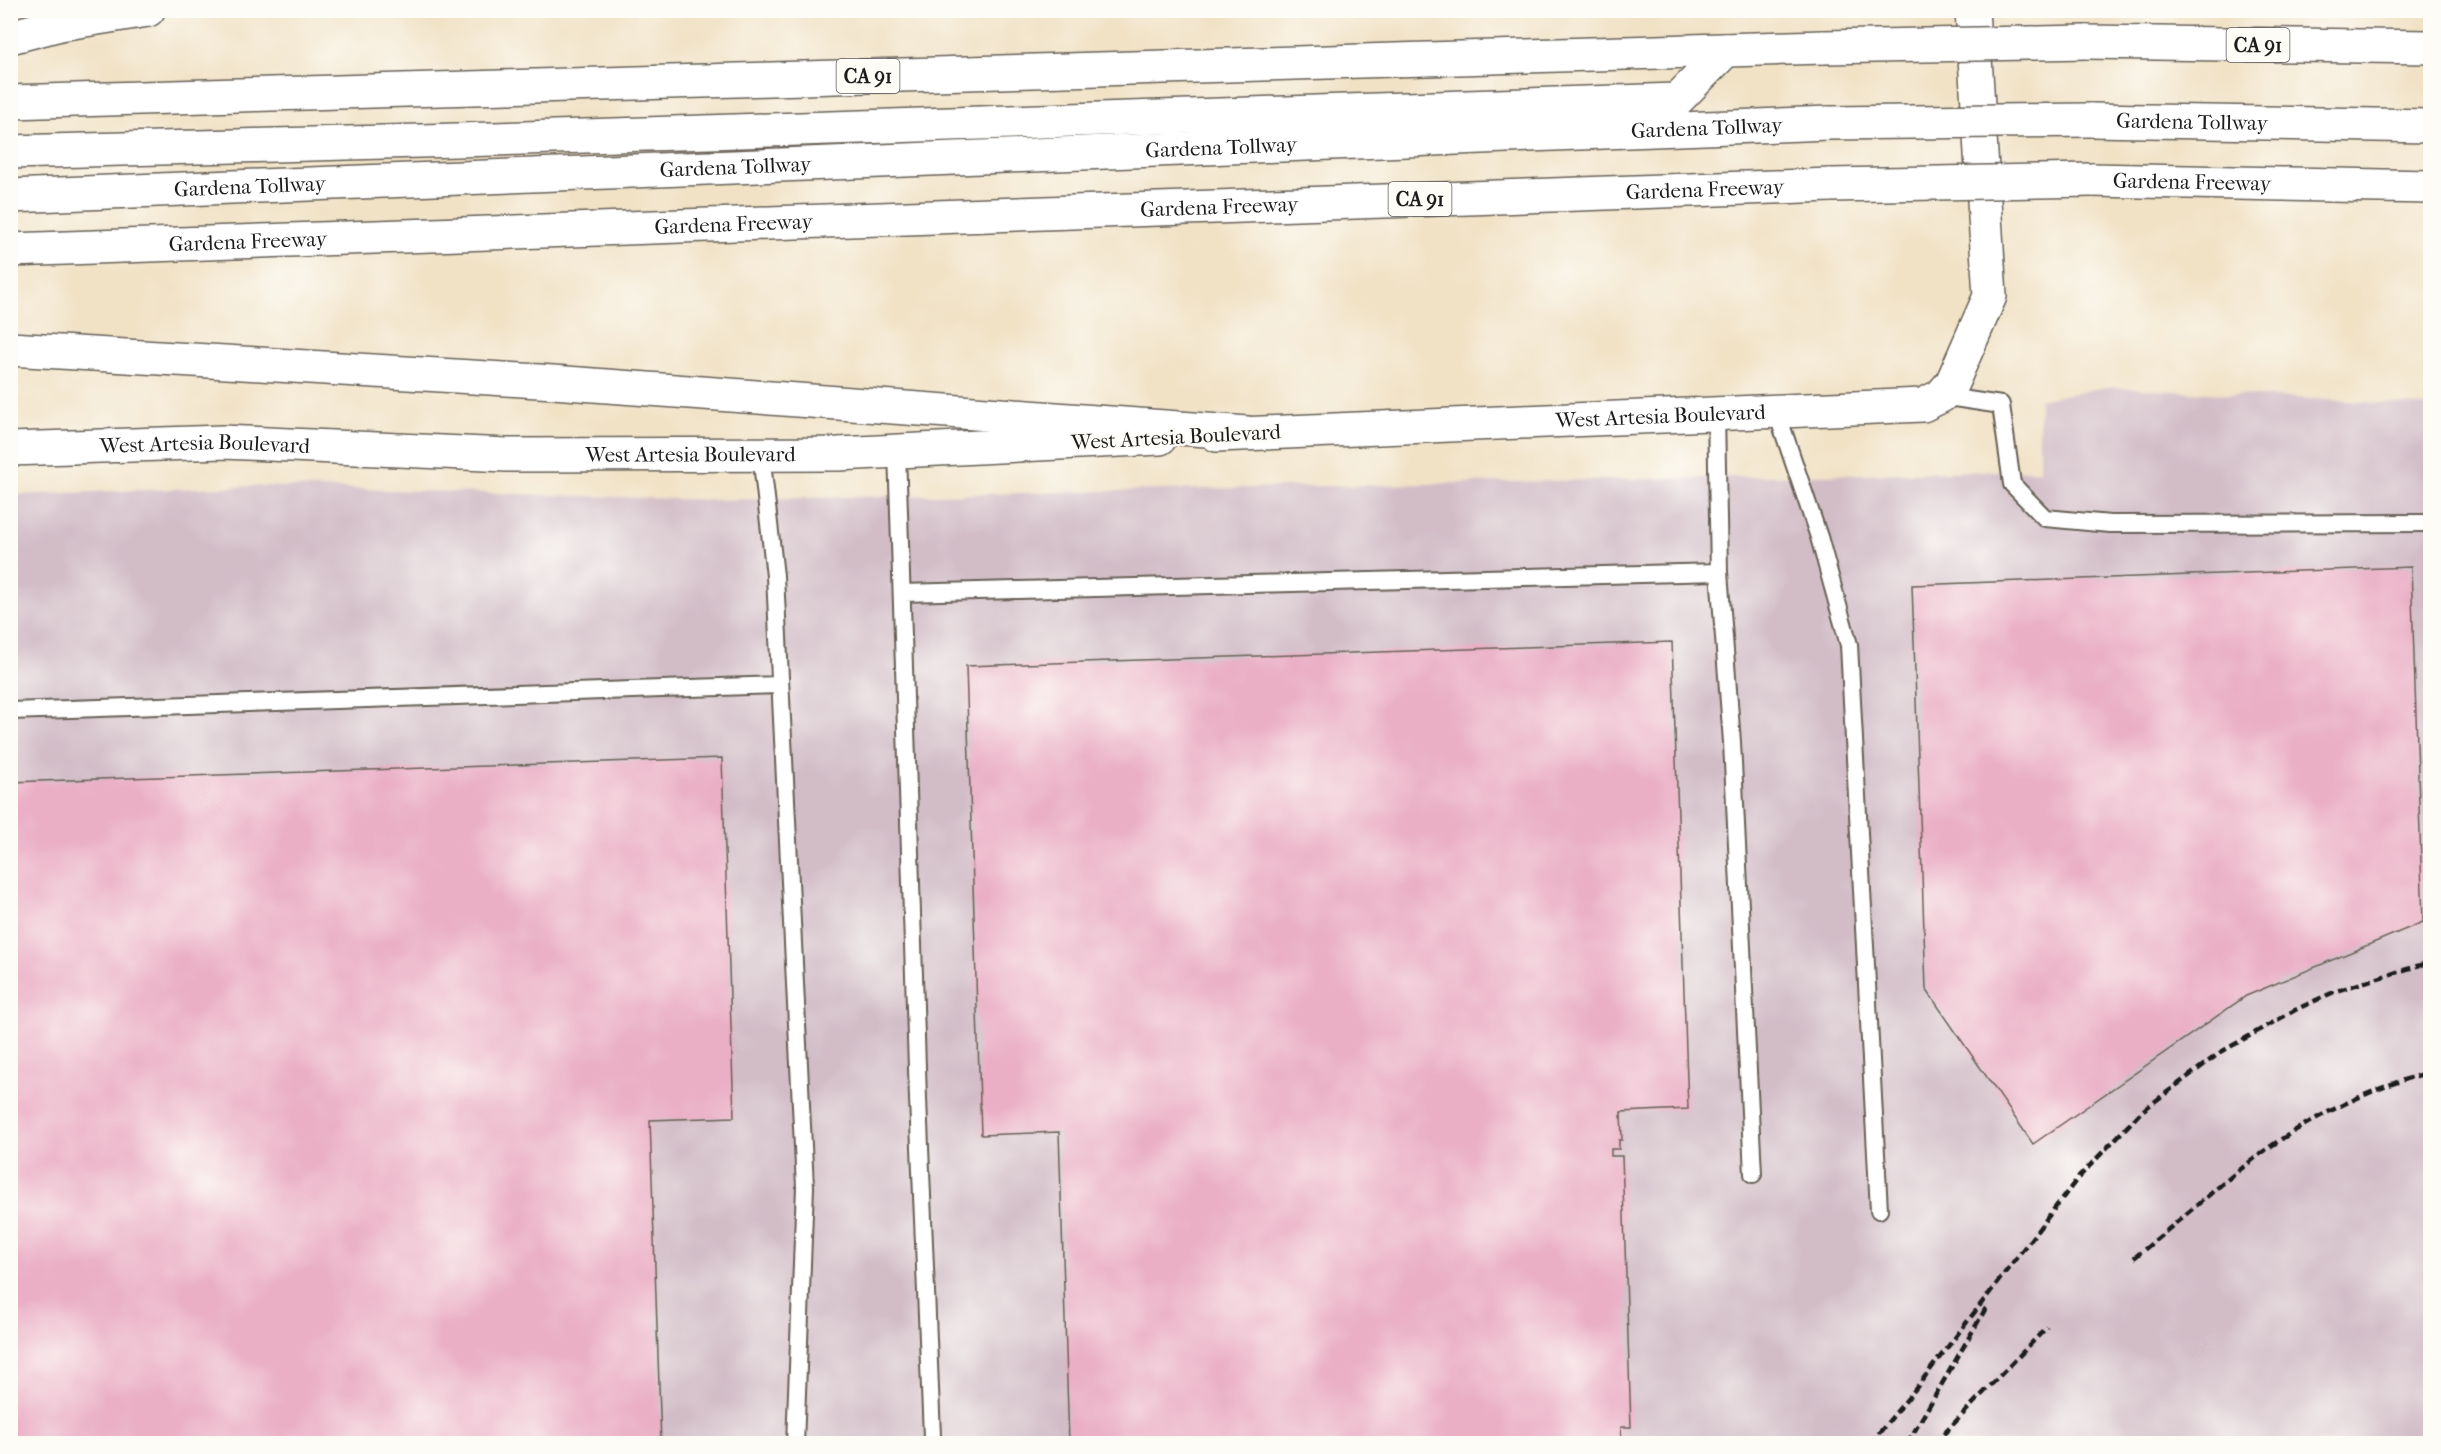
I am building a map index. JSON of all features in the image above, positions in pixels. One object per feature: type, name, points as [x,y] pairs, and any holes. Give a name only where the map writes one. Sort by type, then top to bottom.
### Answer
[{"type":"main road","points":[[10,37],[60,24],[148,10]]},
{"type":"main road","points":[[1941,396],[1952,383],[1990,296],[1972,10]]},
{"type":"main road","name":"CA 91","points":[[10,102],[1824,47],[2086,42],[2430,47]]},
{"type":"main road","name":"Gardena Tollway","points":[[10,152],[506,139],[1677,100],[1726,50]]},
{"type":"main road","name":"Gardena Tollway","points":[[10,195],[1829,123],[2090,120],[2430,126]]},
{"type":"main road","name":"Gardena Freeway","points":[[10,250],[1831,185],[2092,180],[2430,187]]},
{"type":"main road","points":[[10,349],[551,382],[1247,434]]},
{"type":"main road","name":"West Artesia Boulevard","points":[[10,449],[223,442],[507,455],[838,454],[1923,405],[1941,396]]},
{"type":"lane","points":[[1941,396],[2001,405],[2012,484],[2045,518],[2110,524],[2430,523]]},
{"type":"lane","points":[[1776,410],[1819,537],[1849,645],[1879,1210]]},
{"type":"lane","points":[[1716,413],[1719,572],[1732,742],[1753,1174]]},
{"type":"lane","points":[[897,451],[918,1098],[932,1436]]},
{"type":"lane","points":[[761,454],[775,576],[805,1187],[795,1443]]},
{"type":"lane","points":[[902,593],[1719,572]]},
{"type":"lane","points":[[10,711],[780,685]]},
{"type":"shaded area","points":[[2106,387],[2430,406],[2430,1443],[11,1443],[10,495],[255,486],[712,500],[2039,470],[2039,400]]},
{"type":"building","points":[[2411,567],[2423,922],[2246,996],[2033,1144],[1926,989],[1912,585]]},
{"type":"building","points":[[1672,642],[1688,1109],[1621,1112],[1622,1140],[1619,1140],[1619,1149],[1611,1149],[1611,1156],[1622,1156],[1631,1427],[1621,1427],[1622,1444],[1069,1444],[1059,1132],[981,1135],[966,666]]},
{"type":"building","points":[[722,758],[734,1117],[650,1120],[661,1444],[10,1444],[10,782]]},
{"type":"railway","points":[[1870,1444],[1913,1392],[2078,1178],[2142,1111],[2221,1052],[2295,1010],[2336,991],[2430,962]]},
{"type":"railway","points":[[2134,1258],[2236,1173],[2291,1133],[2360,1097],[2430,1072]]},
{"type":"railway","points":[[1907,1444],[1986,1308]]},
{"type":"railway","points":[[1934,1444],[2047,1327]]}]
